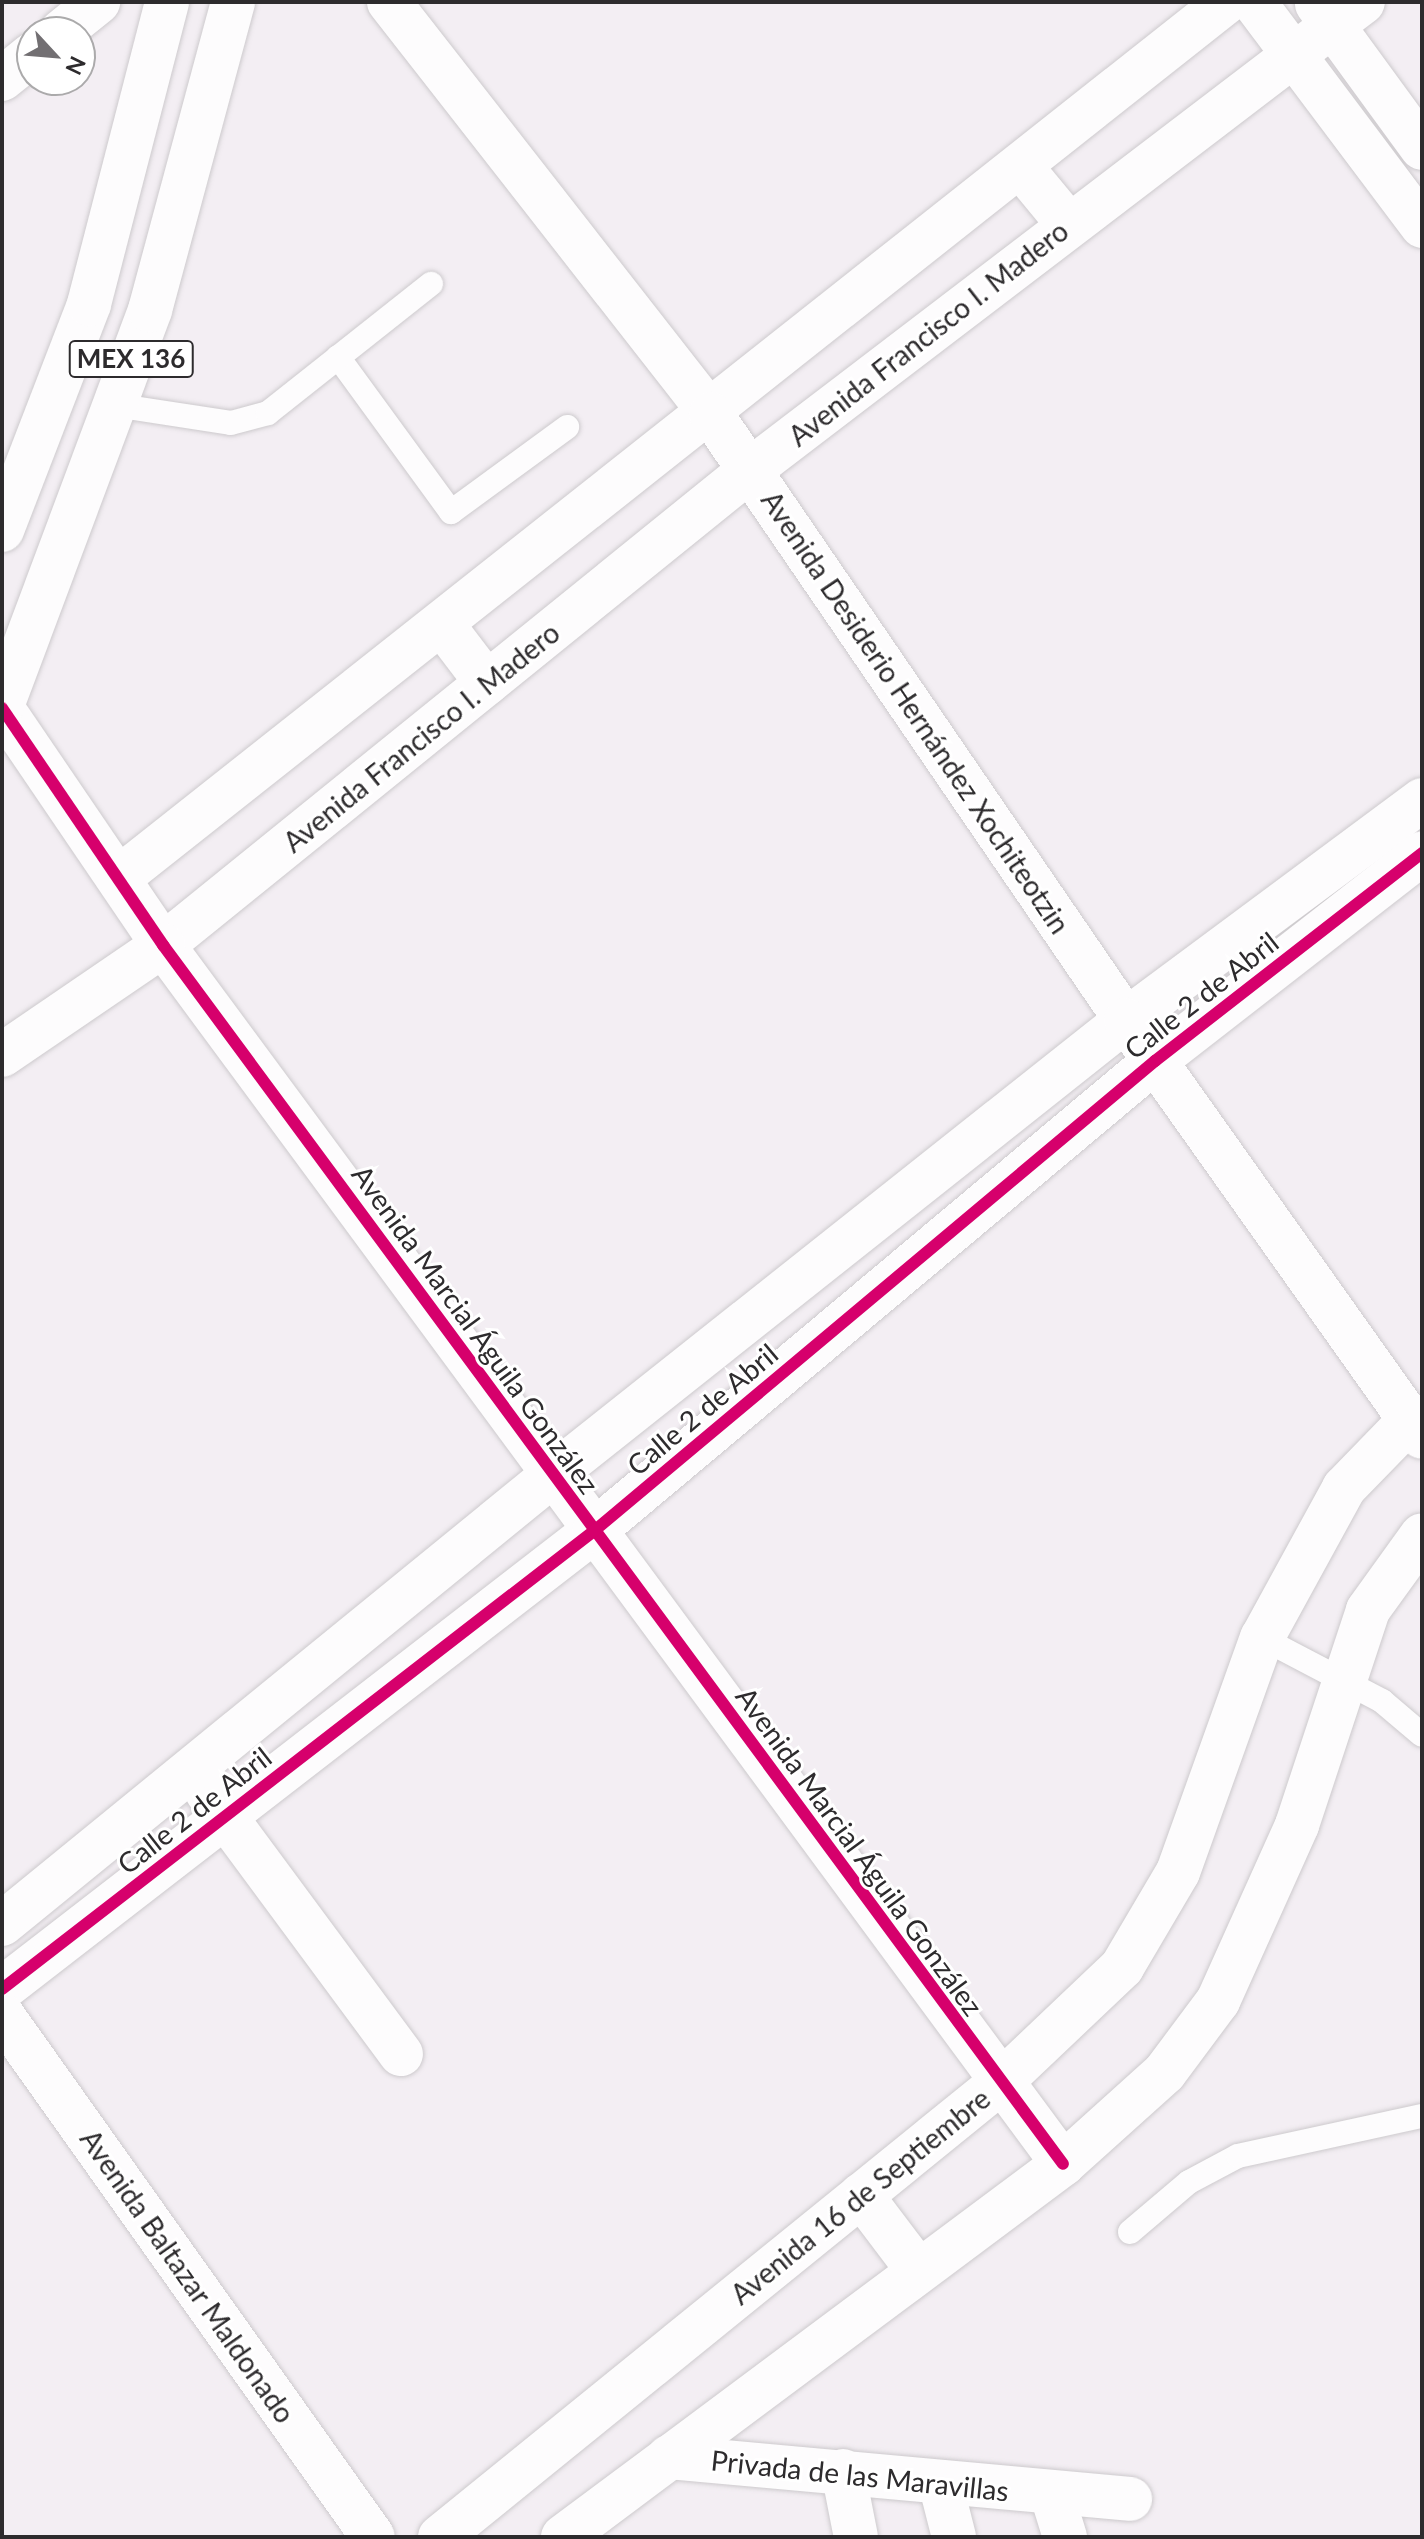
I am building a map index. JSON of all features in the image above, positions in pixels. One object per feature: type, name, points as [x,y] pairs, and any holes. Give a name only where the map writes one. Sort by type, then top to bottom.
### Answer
[{"type":"street","points":[[81,16],[98,2]]},
{"type":"street","name":"MEX 136","points":[[2,530],[89,304],[167,2]]},
{"type":"street","name":"MEX 136","points":[[2,707],[150,310],[233,2]]},
{"type":"street","name":"Avenida Desiderio Hernández Xochiteotzin","points":[[389,2],[711,414],[1126,1020],[1417,1428]]},
{"type":"street","points":[[120,877],[711,414],[1226,2]]},
{"type":"street","points":[[1254,2],[1422,226]]},
{"type":"street","points":[[1337,10],[1422,148]]},
{"type":"street","name":"Avenida Francisco I. Madero","points":[[2,1055],[163,945],[750,470],[1292,53],[1337,10]]},
{"type":"street","points":[[1021,167],[1069,225]]},
{"type":"street","points":[[442,624],[487,683]]},
{"type":"street","name":"Avenida Marcial Águila González","points":[[2,707],[120,877],[163,945],[1063,2164]]},
{"type":"street","name":"Calle 2 de Abril","points":[[2,1924],[555,1473],[1126,1020],[1421,803]]},
{"type":"street","name":"Calle 2 de Abril","points":[[2,1989],[594,1531],[1155,1061],[1422,853]]},
{"type":"street","points":[[832,1254],[868,1301]]},
{"type":"street","name":"Avenida 16 de Septiembre","points":[[440,2537],[1001,2082],[1122,1967],[1178,1872],[1262,1638],[1344,1488],[1417,1428]]},
{"type":"street","points":[[563,2537],[917,2269],[1063,2164],[1165,2072],[1218,2001],[1297,1825],[1368,1610],[1422,1535]]},
{"type":"street","points":[[192,1770],[223,1817],[401,2054]]},
{"type":"street","name":"Avenida Baltazar Maldonado","points":[[2,2015],[373,2537]]},
{"type":"street","points":[[861,2195],[917,2269]]},
{"type":"street","name":"Privada de las Maravillas","points":[[669,2457],[843,2471],[1052,2495],[1130,2499]]},
{"type":"street","points":[[843,2471],[856,2537]]},
{"type":"street","points":[[940,2482],[954,2537]]},
{"type":"street","points":[[1052,2495],[1065,2537]]},
{"type":"lane","points":[[114,405],[231,423],[268,413],[431,284]]},
{"type":"lane","points":[[338,357],[451,512],[567,427]]},
{"type":"lane","points":[[1262,1638],[1382,1701],[1422,1735]]},
{"type":"lane","points":[[1130,2232],[1189,2182],[1238,2156],[1422,2116]]},
{"type":"cycle path","points":[[2,708],[163,945],[1063,2164]]},
{"type":"cycle path","points":[[2,1989],[594,1531],[1155,1061],[1422,853]]}]
